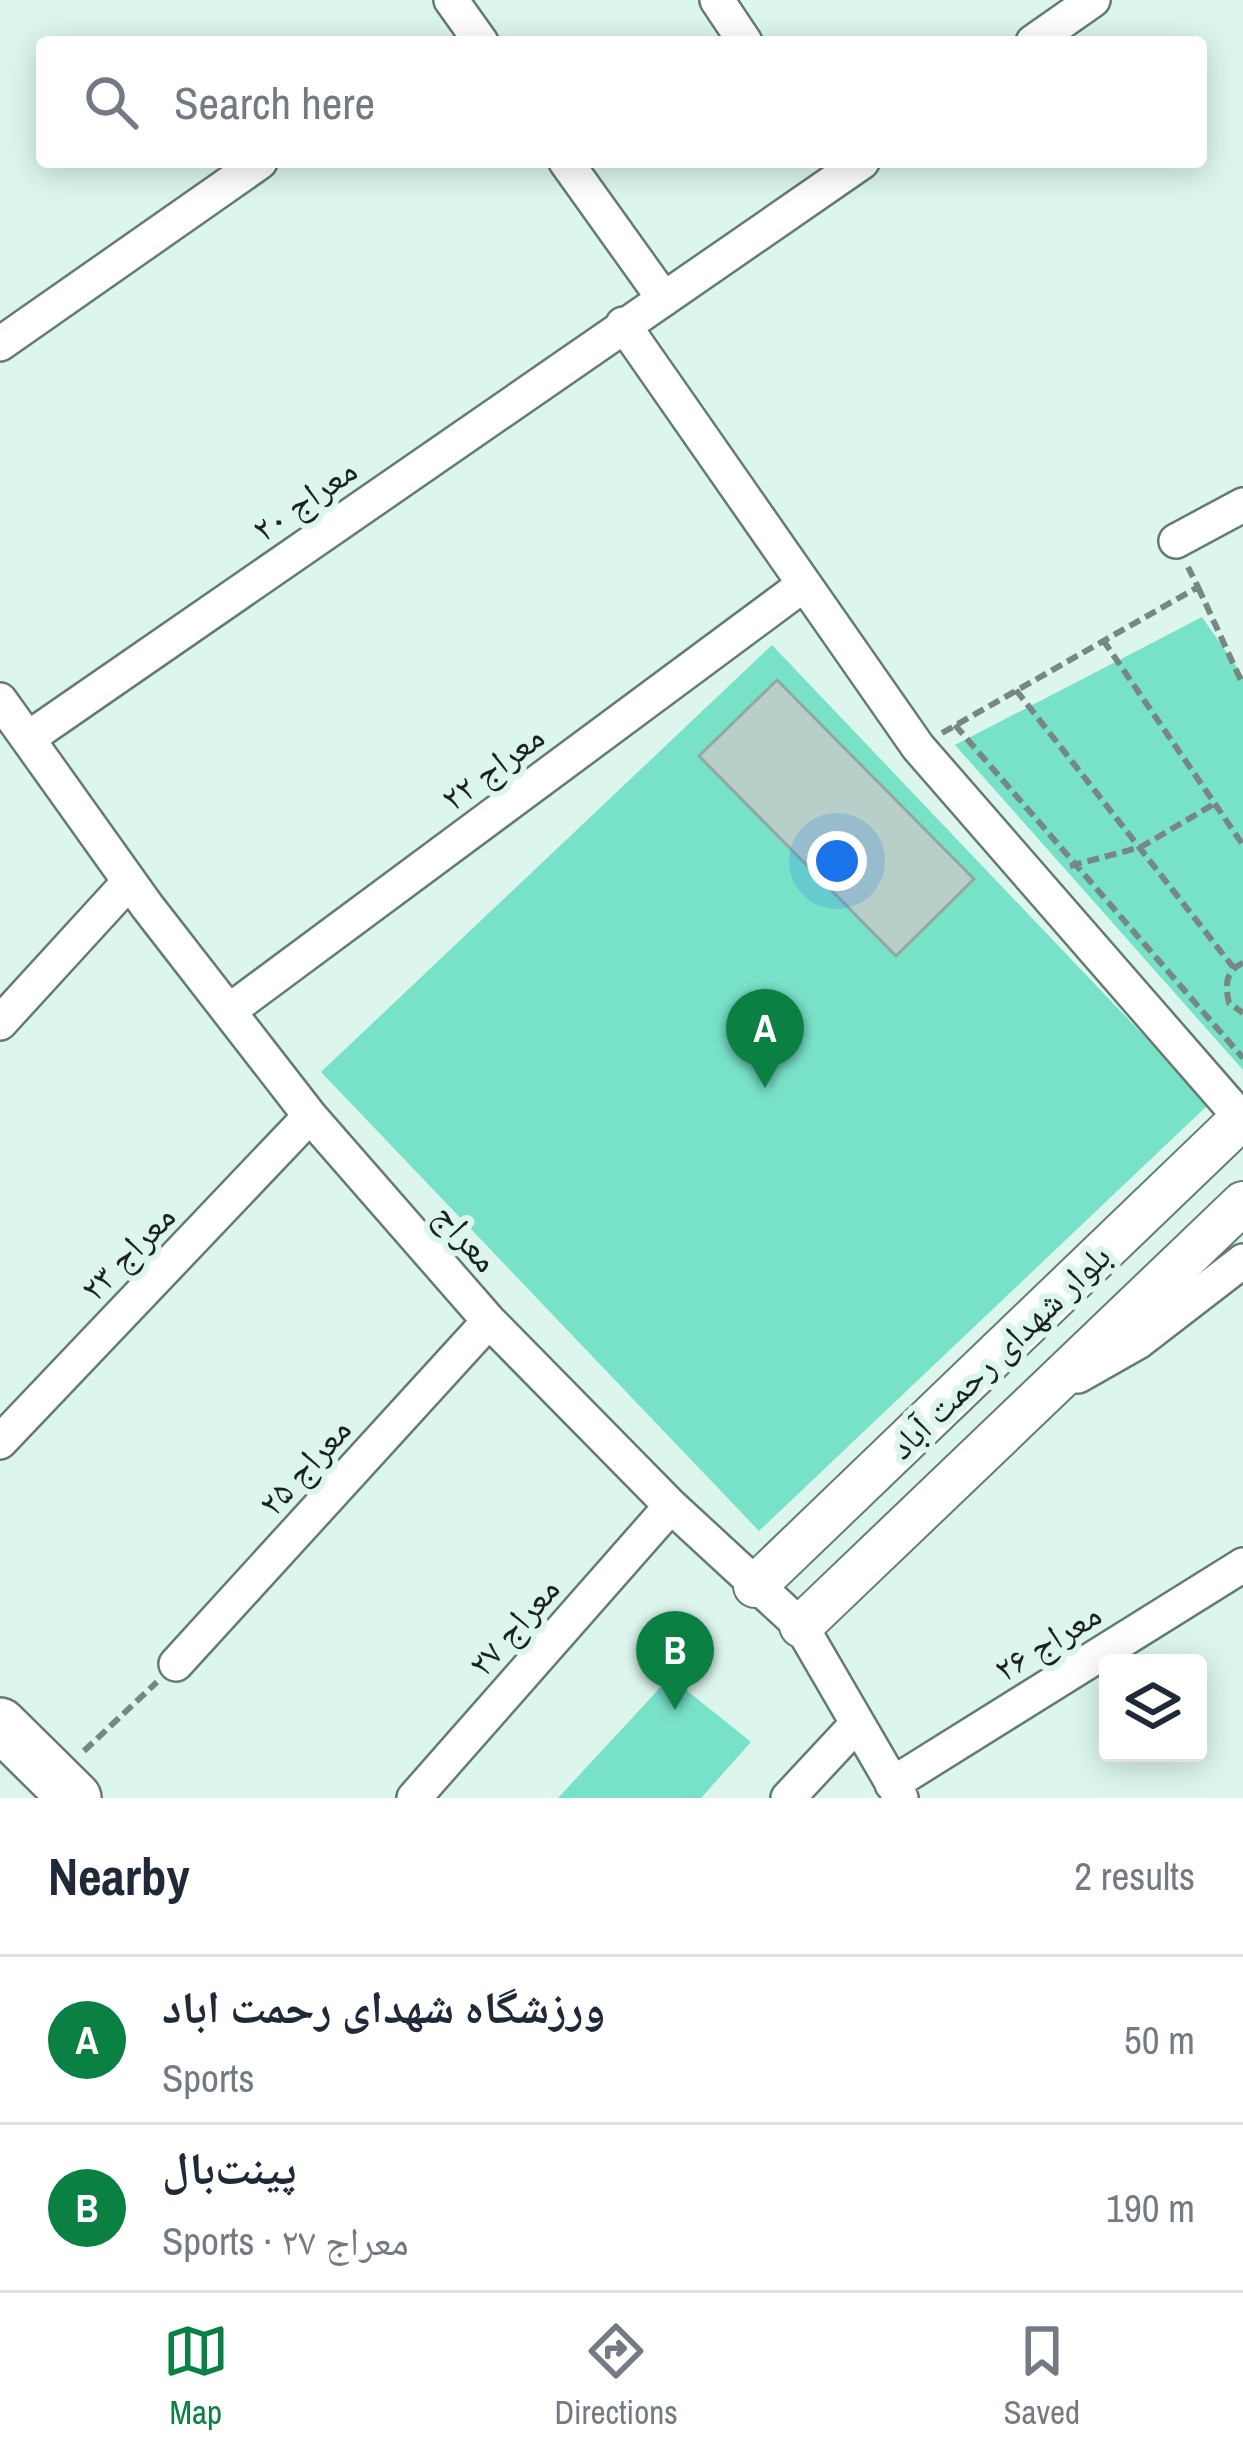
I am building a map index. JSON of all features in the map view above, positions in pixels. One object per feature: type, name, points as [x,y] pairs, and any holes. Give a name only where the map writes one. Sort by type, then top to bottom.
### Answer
[{"type":"main road","points":[[0,1724],[65,1788]]},
{"type":"street","points":[[451,0],[477,36]]},
{"type":"street","points":[[717,0],[741,36]]},
{"type":"street","points":[[1042,36],[1093,0]]},
{"type":"street","points":[[0,344],[251,168]]},
{"type":"street","points":[[570,168],[664,299]]},
{"type":"street","name":"معراج ۲۰","points":[[30,737],[664,299],[843,168]]},
{"type":"street","points":[[623,324],[918,747],[1242,1117]]},
{"type":"street","points":[[1176,541],[1243,505]]},
{"type":"street","name":"معراج ۲۲","points":[[229,1011],[802,586]]},
{"type":"street","name":"معراج","points":[[0,700],[129,882],[310,1116],[489,1321],[670,1506],[801,1626],[896,1791]]},
{"type":"street","points":[[0,1023],[129,882]]},
{"type":"street","name":"معراج ۲۳","points":[[0,1442],[310,1116]]},
{"type":"street","name":"بلوار شهدای رحمت آباد","points":[[755,1586],[1242,1117]]},
{"type":"street","name":"بلوار شهدای رحمت آباد","points":[[801,1626],[1243,1203]]},
{"type":"street","points":[[1035,1401],[1138,1342],[1243,1261]]},
{"type":"street","name":"معراج ۲۵","points":[[176,1664],[489,1321]]},
{"type":"street","name":"معراج ۲۷","points":[[414,1798],[670,1506]]},
{"type":"street","points":[[811,1532],[803,1568],[812,1578],[824,1582],[869,1561]]},
{"type":"street","name":"معراج ۲۶","points":[[896,1791],[1243,1565]]},
{"type":"street","points":[[788,1798],[856,1725]]},
{"type":"path","points":[[1176,541],[1243,685]]},
{"type":"path","points":[[918,747],[1198,587]]},
{"type":"path","points":[[1102,638],[1243,845]]},
{"type":"path","points":[[1016,689],[1233,967]]},
{"type":"path","points":[[955,725],[1243,1058]]},
{"type":"path","points":[[1034,880],[1142,847],[1214,804]]},
{"type":"path","points":[[1243,963],[1233,967],[1225,984],[1229,1003],[1243,1013]]},
{"type":"path","points":[[65,1788],[176,1664]]},
{"type":"green space","points":[[1202,617],[1243,676],[1243,1070],[955,745]]},
{"type":"green space","points":[[772,645],[1209,1104],[759,1531],[321,1072]]},
{"type":"green space","points":[[670,1677],[751,1742],[701,1798],[558,1798]]},
{"type":"building","points":[[777,680],[974,879],[896,956],[699,756]]},
{"type":"place","name":"ورزشگاه شهدای رحمت اباد","points":[[765,1088]]},
{"type":"place","name":"پینت‌بال","points":[[675,1710]]}]
